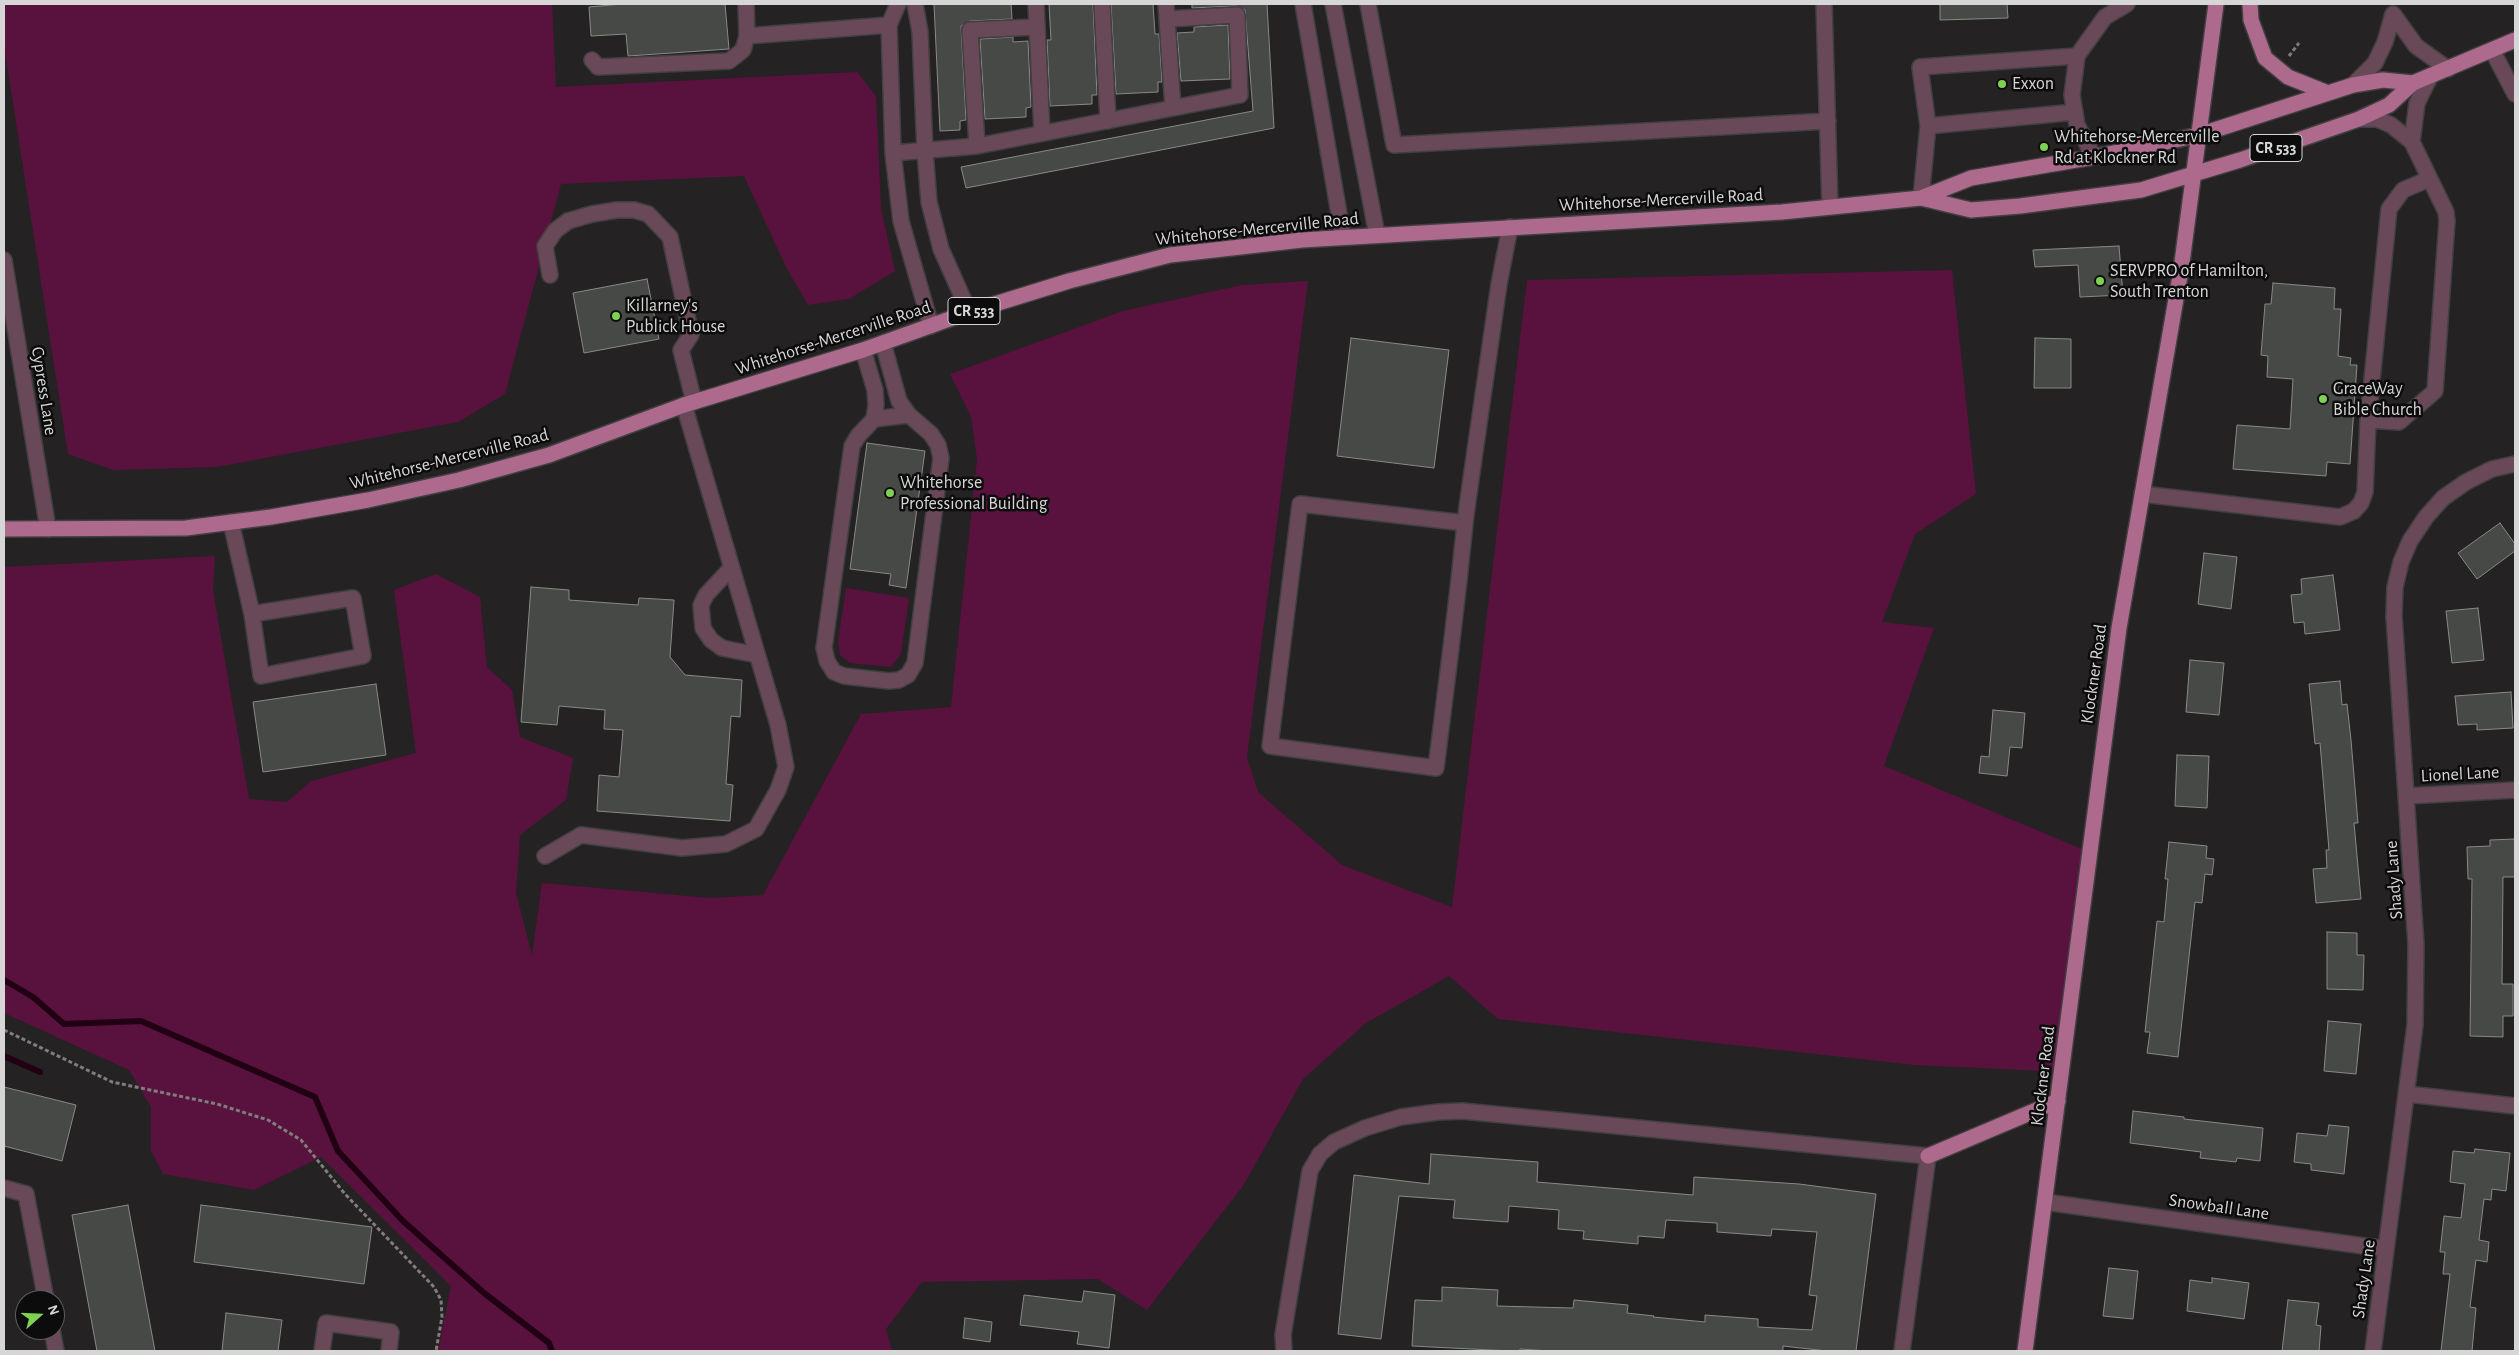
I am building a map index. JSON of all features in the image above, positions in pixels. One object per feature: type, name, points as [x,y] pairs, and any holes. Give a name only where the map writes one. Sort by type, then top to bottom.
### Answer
[{"type":"main road","name":"Klockner Road","points":[[2025,1351],[2046,1202],[2119,628],[2181,270],[2216,4]]},
{"type":"main road","points":[[2250,4],[2251,20],[2265,58],[2288,77],[2328,93]]},
{"type":"main road","name":"Whitehorse-Mercerville Road","points":[[1921,198],[1971,210],[2020,206],[2141,190],[2193,175],[2359,119],[2389,106],[2413,83],[2515,40]]},
{"type":"main road","name":"Whitehorse-Mercerville Road","points":[[2353,85],[2383,80],[2413,83]]},
{"type":"main road","name":"CR 533","points":[[2328,93],[2353,85]]},
{"type":"main road","name":"Whitehorse-Mercerville Road","points":[[4,529],[186,528],[368,500],[459,480],[549,455],[689,404],[863,350],[970,312],[1069,281],[1170,254],[1343,237],[1782,212],[1921,198],[1971,178],[2094,157],[2199,135],[2328,93]]},
{"type":"main road","points":[[1928,1156],[2058,1101]]},
{"type":"street","points":[[592,60],[598,67],[729,61],[743,50],[747,36],[746,4]]},
{"type":"street","points":[[898,4],[889,25],[893,154],[901,221],[931,326]]},
{"type":"street","points":[[915,4],[920,32],[929,202],[941,249],[970,312]]},
{"type":"street","points":[[1036,4],[1042,133]]},
{"type":"street","points":[[1166,4],[1173,108]]},
{"type":"street","points":[[1304,4],[1343,237]]},
{"type":"street","points":[[1333,4],[1377,235]]},
{"type":"street","points":[[1368,4],[1394,145],[1828,121]]},
{"type":"street","points":[[1824,4],[1830,207]]},
{"type":"street","points":[[2094,157],[2077,125],[2072,95],[2077,56],[2104,17],[2127,4]]},
{"type":"street","points":[[1102,9],[1108,121]]},
{"type":"street","points":[[2394,9],[2416,46],[2448,69]]},
{"type":"street","points":[[2353,85],[2375,63],[2385,42],[2394,9]]},
{"type":"street","points":[[893,154],[977,146],[1240,95],[1237,15],[1168,19]]},
{"type":"street","points":[[747,36],[889,25]]},
{"type":"street","points":[[977,146],[970,30],[1037,27]]},
{"type":"street","points":[[2492,50],[2515,94]]},
{"type":"street","points":[[1921,198],[1928,126],[1920,68],[2077,56]]},
{"type":"street","points":[[2412,142],[2417,103],[2430,77]]},
{"type":"street","points":[[1928,126],[2075,112]]},
{"type":"street","points":[[2359,119],[2377,119],[2391,125],[2412,142],[2446,212],[2447,221],[2435,391],[2399,422],[2368,420]]},
{"type":"street","points":[[2142,494],[2340,516],[2354,511],[2361,503],[2365,492],[2368,420],[2389,209],[2403,190],[2429,179]]},
{"type":"street","points":[[545,856],[581,835],[682,848],[726,844],[756,830],[778,790],[786,767],[783,745],[731,568],[689,404],[681,350],[691,335],[670,237],[648,214],[634,210],[617,210],[592,214],[568,221],[555,231],[545,246],[550,275]]},
{"type":"street","points":[[1465,523],[1300,504],[1270,746],[1436,768],[1465,523],[1499,284],[1510,227]]},
{"type":"street","name":"Cypress Lane","points":[[4,260],[48,529]]},
{"type":"street","points":[[883,343],[899,401],[909,415],[931,434],[938,445],[940,458],[915,663],[908,675],[899,680],[889,681],[844,676],[834,672],[827,661],[824,648],[852,446],[858,436],[874,419],[909,415]]},
{"type":"street","points":[[863,350],[875,390],[874,419]]},
{"type":"street","name":"Shady Lane","points":[[2373,1351],[2407,1094],[2414,1025],[2416,944],[2394,616],[2395,588],[2401,562],[2410,541],[2426,517],[2444,498],[2466,482],[2492,469],[2515,464]]},
{"type":"street","points":[[231,522],[252,614],[261,676],[363,656],[353,598],[252,614]]},
{"type":"street","points":[[731,568],[706,595],[701,605],[703,628],[711,640],[722,648],[758,655]]},
{"type":"street","name":"Lionel Lane","points":[[2407,796],[2515,790]]},
{"type":"street","points":[[2407,1094],[2515,1106]]},
{"type":"street","points":[[1284,1351],[1283,1335],[1310,1171],[1320,1154],[1334,1142],[1364,1128],[1401,1117],[1462,1111],[1928,1156],[1902,1351]]},
{"type":"street","points":[[4,1188],[26,1194],[44,1290]]},
{"type":"street","name":"Snowball Lane","points":[[2046,1202],[2386,1249]]},
{"type":"street","points":[[322,1351],[326,1323],[391,1332],[389,1351]]},
{"type":"path","points":[[2284,62],[2299,43]]},
{"type":"path","points":[[4,1030],[112,1082],[217,1104],[268,1120],[302,1140],[345,1194],[434,1287],[441,1300],[442,1317],[436,1351]]},
{"type":"shaded area","points":[[4,4],[552,4],[556,87],[857,72],[876,96],[881,209],[895,271],[849,299],[808,305],[786,267],[744,176],[561,184],[505,394],[458,422],[217,467],[113,470],[68,454],[4,46]]},
{"type":"shaded area","points":[[1952,270],[1976,494],[1915,534],[1882,622],[1934,628],[1884,766],[2094,854],[2065,1072],[1915,1065],[1498,1019],[1449,976],[1366,1023],[1303,1079],[1243,1186],[1147,1310],[1098,1279],[922,1282],[886,1329],[892,1351],[438,1351],[451,1286],[321,1157],[254,1190],[163,1174],[151,1151],[151,1107],[129,1070],[4,1013],[4,567],[215,556],[213,591],[249,799],[287,802],[311,781],[416,753],[394,590],[436,574],[480,597],[487,667],[512,690],[520,737],[573,758],[566,800],[520,835],[516,893],[532,955],[542,883],[710,898],[763,895],[861,714],[951,707],[977,459],[971,417],[950,374],[1123,311],[1242,285],[1308,281],[1247,757],[1258,792],[1342,865],[1452,907],[1527,280]]},
{"type":"shaded area","points":[[846,588],[909,598],[901,654],[891,667],[850,663],[840,655],[838,642]]},
{"type":"building","points":[[622,4],[725,4],[729,49],[628,56],[626,34],[591,36],[589,7]]},
{"type":"building","points":[[934,4],[1011,4],[1012,19],[970,21],[961,26],[966,120],[960,121],[960,130],[940,131]]},
{"type":"building","points":[[1049,4],[1093,4],[1097,95],[1092,95],[1092,104],[1050,106],[1047,40],[1051,40]]},
{"type":"building","points":[[1111,4],[1153,4],[1155,34],[1159,34],[1162,82],[1158,82],[1158,92],[1116,94]]},
{"type":"building","points":[[1192,4],[1267,4],[1274,128],[966,188],[961,167],[1253,111],[1245,10],[1236,6],[1192,8]]},
{"type":"building","points":[[1940,4],[2007,4],[2008,18],[1940,20]]},
{"type":"building","points":[[1228,25],[1230,79],[1181,81],[1177,33],[1194,32],[1194,27]]},
{"type":"building","points":[[1013,37],[1013,42],[1028,41],[1031,107],[1026,108],[1026,117],[985,119],[980,39]]},
{"type":"building","name":"SERVPRO of Hamilton, South Trenton","points":[[2119,246],[2123,295],[2080,297],[2078,265],[2035,267],[2033,250]]},
{"type":"building","name":"Killarney's Publick House","points":[[647,279],[659,339],[584,353],[573,293]]},
{"type":"building","name":"GraceWay Bible Church","points":[[2273,283],[2335,288],[2334,309],[2341,309],[2338,356],[2351,358],[2350,365],[2357,365],[2350,464],[2327,462],[2326,476],[2233,469],[2237,425],[2290,429],[2293,379],[2267,377],[2268,356],[2261,355],[2265,304],[2271,304]]},
{"type":"building","points":[[1351,338],[1449,350],[1434,468],[1337,456]]},
{"type":"building","points":[[2035,338],[2071,339],[2071,388],[2034,388]]},
{"type":"building","name":"Whitehorse Professional Building","points":[[867,443],[925,451],[906,588],[889,585],[891,574],[850,569]]},
{"type":"building","points":[[2500,523],[2515,544],[2515,551],[2477,579],[2458,553]]},
{"type":"building","points":[[2204,553],[2237,557],[2231,609],[2198,604]]},
{"type":"building","points":[[2333,575],[2340,630],[2305,634],[2304,622],[2294,623],[2291,595],[2302,594],[2301,579]]},
{"type":"building","points":[[531,587],[569,590],[569,600],[638,605],[639,598],[674,600],[670,657],[685,675],[742,680],[740,717],[731,716],[726,784],[733,785],[730,821],[597,811],[599,775],[619,777],[623,730],[604,729],[605,710],[559,706],[557,725],[521,722]]},
{"type":"building","points":[[2478,608],[2484,660],[2452,663],[2446,611]]},
{"type":"building","points":[[2190,660],[2224,663],[2219,715],[2186,712]]},
{"type":"building","points":[[2340,681],[2342,705],[2347,704],[2351,740],[2358,823],[2354,823],[2361,899],[2316,903],[2313,869],[2327,868],[2326,850],[2329,850],[2320,743],[2315,744],[2309,684]]},
{"type":"building","points":[[376,684],[386,755],[263,772],[253,702]]},
{"type":"building","points":[[2511,692],[2513,728],[2477,730],[2477,724],[2458,725],[2455,696]]},
{"type":"building","points":[[1993,710],[2025,713],[2022,748],[2010,747],[2007,776],[1979,773],[1981,756],[1989,757]]},
{"type":"building","points":[[2177,755],[2209,756],[2207,808],[2175,806]]},
{"type":"building","points":[[2515,839],[2515,877],[2503,877],[2502,984],[2513,984],[2513,1016],[2503,1016],[2503,1037],[2470,1036],[2472,879],[2468,879],[2467,847],[2490,846],[2490,840]]},
{"type":"building","points":[[2169,842],[2207,846],[2206,858],[2214,859],[2212,875],[2205,874],[2202,903],[2195,902],[2178,1057],[2147,1053],[2150,1032],[2145,1032],[2157,921],[2164,922],[2168,879],[2165,879]]},
{"type":"building","points":[[2327,932],[2357,933],[2357,955],[2364,955],[2363,990],[2327,989]]},
{"type":"building","points":[[2328,1021],[2361,1024],[2356,1074],[2324,1071]]},
{"type":"building","points":[[4,1087],[76,1105],[62,1161],[4,1146]]},
{"type":"building","points":[[2133,1111],[2263,1128],[2260,1161],[2237,1158],[2236,1162],[2200,1158],[2201,1152],[2130,1143]]},
{"type":"building","points":[[2329,1125],[2349,1127],[2344,1174],[2311,1170],[2311,1164],[2294,1162],[2297,1133],[2327,1136]]},
{"type":"building","points":[[2475,1149],[2510,1153],[2506,1191],[2492,1189],[2491,1200],[2484,1199],[2479,1240],[2489,1242],[2487,1262],[2476,1260],[2470,1307],[2476,1308],[2472,1351],[2441,1351],[2450,1274],[2443,1274],[2445,1252],[2440,1252],[2444,1216],[2461,1218],[2465,1184],[2450,1182],[2453,1151],[2474,1153]]},
{"type":"building","points":[[1431,1154],[1538,1162],[1537,1182],[1693,1195],[1694,1177],[1799,1184],[1876,1194],[1856,1351],[1827,1351],[1783,1346],[1783,1351],[1549,1351],[1520,1349],[1520,1351],[1511,1351],[1412,1346],[1415,1300],[1442,1301],[1442,1287],[1498,1290],[1497,1306],[1573,1308],[1574,1300],[1628,1305],[1627,1313],[1653,1317],[1705,1322],[1705,1315],[1758,1319],[1758,1327],[1812,1330],[1817,1296],[1809,1295],[1817,1232],[1772,1229],[1771,1236],[1717,1232],[1717,1223],[1666,1220],[1664,1238],[1638,1236],[1638,1244],[1583,1239],[1584,1231],[1558,1229],[1559,1210],[1509,1206],[1508,1222],[1453,1218],[1455,1200],[1399,1196],[1381,1339],[1338,1334],[1354,1175],[1429,1184]]},
{"type":"building","points":[[128,1205],[155,1351],[97,1351],[72,1215]]},
{"type":"building","points":[[201,1205],[372,1227],[364,1284],[194,1262]]},
{"type":"building","points":[[2109,1268],[2138,1271],[2133,1319],[2103,1316]]},
{"type":"building","points":[[2212,1278],[2249,1283],[2244,1319],[2187,1311],[2190,1280],[2212,1283]]},
{"type":"building","points":[[1084,1291],[1115,1295],[1109,1348],[1077,1344],[1079,1332],[1020,1325],[1024,1295],[1082,1302]]},
{"type":"building","points":[[2288,1300],[2319,1303],[2316,1325],[2321,1326],[2319,1351],[2282,1351]]},
{"type":"building","points":[[226,1313],[282,1320],[278,1351],[222,1351]]},
{"type":"building","points":[[965,1318],[992,1322],[990,1342],[963,1338]]},
{"type":"waterway","points":[[4,980],[33,997],[64,1024],[141,1021],[315,1097],[338,1151],[403,1221],[484,1293],[549,1343],[552,1351]]},
{"type":"waterway","points":[[4,1056],[40,1072]]},
{"type":"place","name":"Exxon","points":[[2002,84]]},
{"type":"place","name":"Whitehorse-Mercerville Rd at Klockner Rd","points":[[2044,147]]},
{"type":"place","name":"SERVPRO of Hamilton, South Trenton","points":[[2100,281]]},
{"type":"place","name":"Killarney's Publick House","points":[[616,316]]},
{"type":"place","name":"GraceWay Bible Church","points":[[2323,399]]},
{"type":"place","name":"Whitehorse Professional Building","points":[[890,493]]}]
